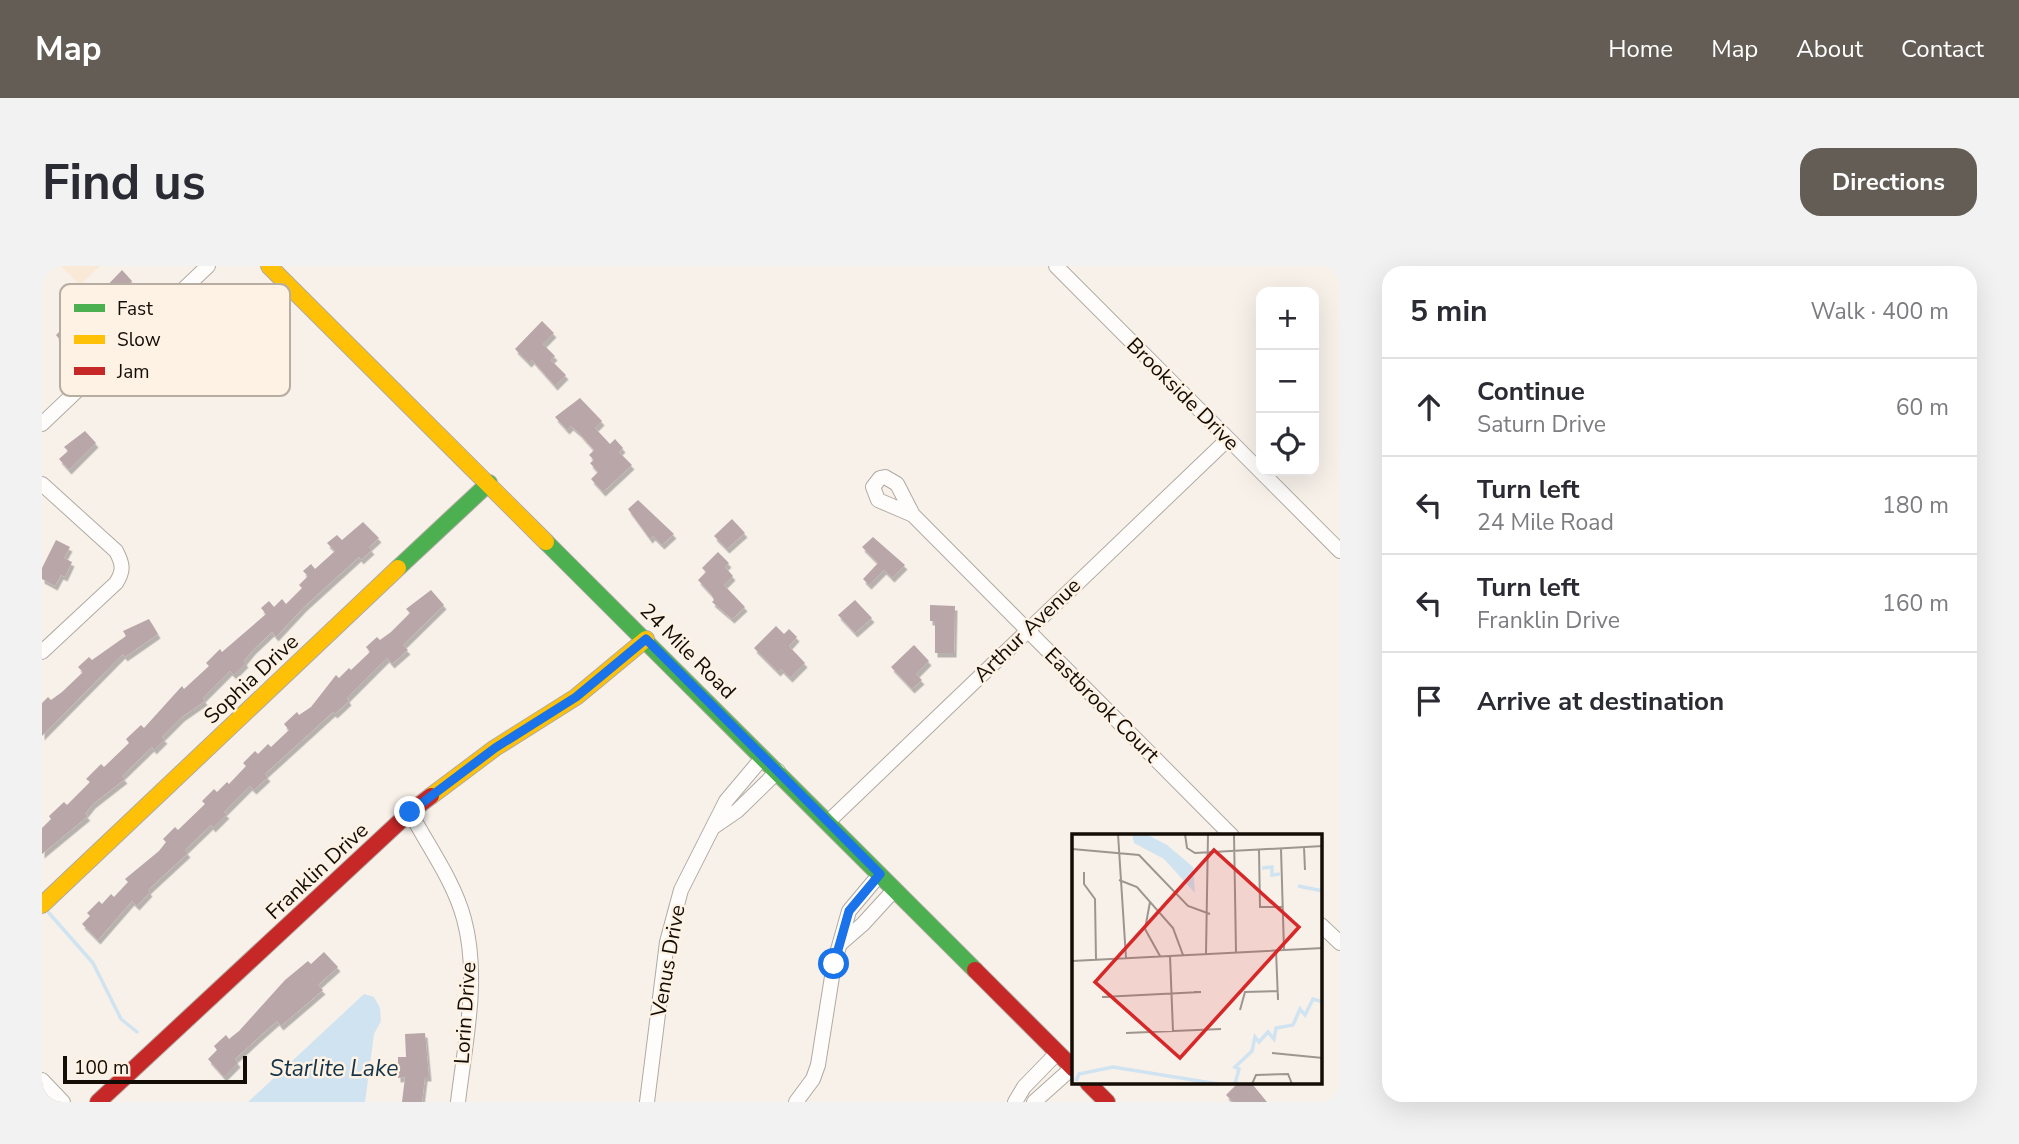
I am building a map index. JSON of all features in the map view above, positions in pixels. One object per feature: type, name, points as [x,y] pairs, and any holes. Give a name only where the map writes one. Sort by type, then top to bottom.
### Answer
[{"type":"street","points":[[189,284],[208,266]]},
{"type":"street","name":"Brookside Drive","points":[[1056,266],[1340,551]]},
{"type":"street","name":"24 Mile Road","points":[[278,269],[1072,1067]]},
{"type":"street","points":[[42,424],[71,396]]},
{"type":"street","name":"Arthur Avenue","points":[[828,822],[1228,439]]},
{"type":"street","name":"Sophia Drive","points":[[42,905],[489,483]]},
{"type":"street","points":[[42,484],[116,551],[122,562],[122,574],[116,583],[42,652]]},
{"type":"street","name":"Eastbrook Court","points":[[913,515],[1230,834]]},
{"type":"street","name":"Franklin Drive","points":[[98,1102],[410,812],[495,748],[576,697],[646,639]]},
{"type":"street","name":"Venus Drive","points":[[647,1102],[671,920],[691,869],[726,801],[763,757]]},
{"type":"street","name":"Venus Drive","points":[[714,827],[737,811],[778,771]]},
{"type":"street","name":"Lorin Drive","points":[[410,812],[458,900],[468,941],[470,1006],[458,1102]]},
{"type":"street","points":[[796,1102],[813,1079],[818,1065],[839,945],[849,911],[880,874]]},
{"type":"street","points":[[839,945],[863,924],[895,889]]},
{"type":"street","points":[[1322,926],[1340,943]]},
{"type":"street","points":[[1015,1102],[1024,1087],[1058,1053]]},
{"type":"street","points":[[1034,1102],[1072,1069]]},
{"type":"street","points":[[42,1080],[63,1102]]},
{"type":"street","points":[[1089,1084],[1107,1102]]},
{"type":"shaded area","points":[[61,266],[100,266],[81,284]]},
{"type":"water","name":"Starlite Lake","points":[[364,994],[374,997],[380,1008],[381,1021],[374,1034],[365,1102],[248,1102]]},
{"type":"building","points":[[122,270],[132,281],[129,284],[109,284]]},
{"type":"building","points":[[542,321],[554,333],[543,344],[555,356],[551,360],[566,375],[555,386],[532,360],[529,363],[515,349]]},
{"type":"building","points":[[580,398],[602,421],[595,428],[610,444],[615,439],[623,448],[619,452],[632,465],[603,492],[591,479],[598,472],[590,463],[594,460],[589,455],[594,450],[571,426],[567,430],[555,417]]},
{"type":"building","points":[[85,431],[96,443],[69,470],[59,459],[68,451],[64,447]]},
{"type":"building","points":[[638,500],[674,534],[662,545],[653,536],[650,539],[628,509]]},
{"type":"building","points":[[732,519],[745,533],[727,549],[714,536]]},
{"type":"building","points":[[363,522],[379,538],[369,547],[372,550],[361,560],[359,557],[304,607],[276,637],[272,632],[253,650],[244,661],[246,663],[234,675],[230,671],[203,698],[205,701],[182,717],[162,737],[165,739],[154,750],[152,747],[122,776],[125,779],[93,804],[85,814],[88,816],[42,854],[42,828],[51,819],[49,816],[64,802],[67,805],[90,782],[86,779],[101,764],[104,767],[129,743],[126,739],[141,725],[144,728],[182,686],[184,689],[209,666],[206,663],[220,649],[222,652],[266,614],[261,608],[269,601],[274,607],[282,599],[286,604],[302,588],[299,585],[308,576],[303,571],[311,564],[315,569],[335,551],[327,543],[337,535],[342,540]]},
{"type":"building","points":[[873,537],[905,565],[892,578],[884,570],[869,585],[863,579],[878,563],[862,547]]},
{"type":"building","points":[[56,540],[70,547],[64,558],[72,562],[65,577],[61,575],[55,586],[42,579],[42,568]]},
{"type":"building","points":[[718,552],[729,563],[725,567],[733,576],[724,585],[745,607],[732,619],[712,602],[714,600],[711,594],[698,580],[706,572],[702,568]]},
{"type":"building","points":[[431,590],[444,605],[403,645],[408,650],[392,664],[387,658],[347,698],[349,701],[335,714],[333,712],[265,774],[268,777],[254,790],[250,786],[224,812],[227,814],[213,828],[211,825],[185,850],[188,853],[148,890],[150,892],[137,906],[132,901],[98,940],[82,924],[90,916],[87,913],[99,901],[102,904],[111,894],[114,897],[128,882],[125,879],[159,851],[166,842],[163,839],[175,827],[178,830],[205,804],[202,801],[214,789],[217,792],[227,782],[229,784],[246,766],[243,763],[255,751],[258,754],[268,744],[271,747],[289,730],[284,724],[297,712],[299,715],[311,707],[336,675],[339,678],[349,668],[351,670],[370,652],[366,647],[377,637],[380,640],[391,632],[410,613],[406,609]]},
{"type":"building","points":[[855,600],[872,618],[855,633],[838,615]]},
{"type":"building","points":[[930,605],[955,606],[954,653],[935,653],[935,621],[930,621]]},
{"type":"building","points":[[149,619],[158,634],[125,657],[123,654],[42,736],[42,703],[48,697],[51,700],[62,692],[83,672],[78,667],[89,657],[92,660],[126,636],[123,631]]},
{"type":"building","points":[[776,626],[784,634],[789,629],[797,637],[789,646],[805,663],[790,678],[781,669],[778,672],[754,648]]},
{"type":"building","points":[[914,645],[929,661],[916,674],[922,680],[912,689],[891,667]]},
{"type":"building","points":[[324,952],[338,967],[318,985],[323,990],[281,1026],[277,1021],[235,1059],[238,1063],[224,1077],[208,1059],[217,1050],[214,1046],[226,1035],[229,1039],[239,1031],[285,980],[308,961],[311,964]]},
{"type":"building","points":[[425,1033],[429,1077],[425,1077],[422,1102],[402,1102],[405,1077],[398,1078],[398,1057],[406,1057],[405,1034]]},
{"type":"building","points":[[1237,1084],[1253,1085],[1267,1102],[1233,1102],[1226,1095]]},
{"type":"waterway","points":[[49,913],[93,963],[121,1019],[137,1032]]},
{"type":"traffic: fast","points":[[398,568],[489,483]]},
{"type":"traffic: fast","points":[[546,542],[975,970]]},
{"type":"traffic: slow","points":[[269,266],[287,284]]},
{"type":"traffic: slow","points":[[290,287],[546,542]]},
{"type":"traffic: slow","points":[[42,905],[398,568]]},
{"type":"traffic: slow","points":[[431,796],[495,748],[576,697],[646,639]]},
{"type":"traffic: jam","points":[[98,1102],[410,812],[431,796]]},
{"type":"traffic: jam","points":[[975,970],[1072,1067]]},
{"type":"traffic: jam","points":[[1089,1084],[1107,1102]]},
{"type":"route","points":[[410,812],[495,748],[576,697],[630,655],[646,639],[880,874],[849,911],[834,964]]}]
